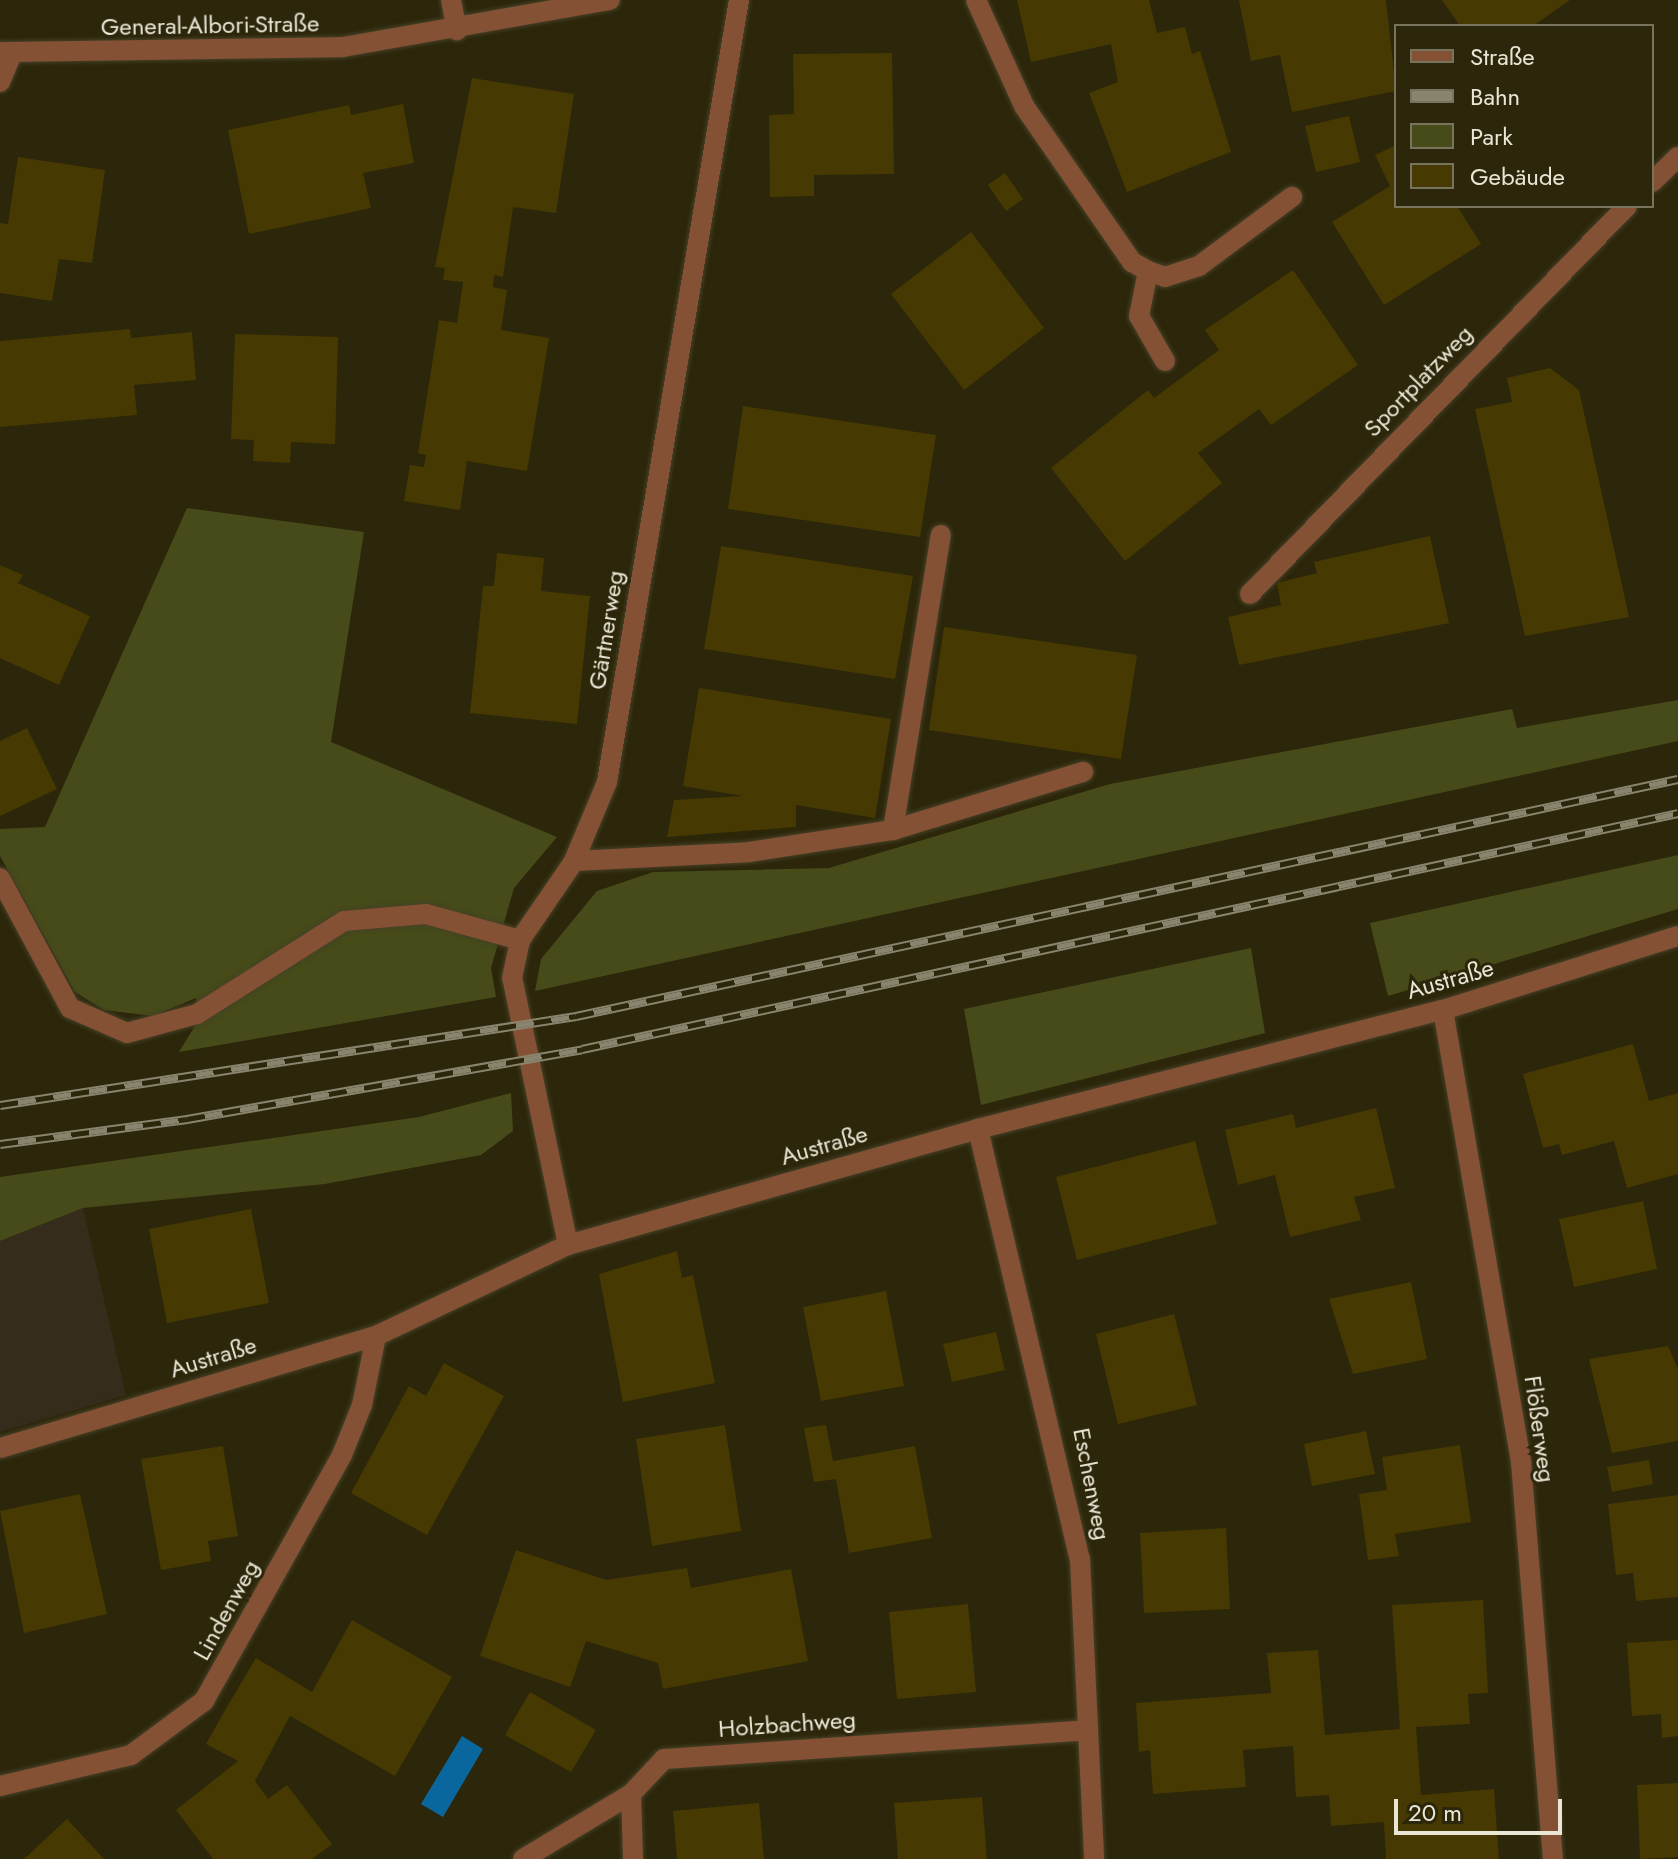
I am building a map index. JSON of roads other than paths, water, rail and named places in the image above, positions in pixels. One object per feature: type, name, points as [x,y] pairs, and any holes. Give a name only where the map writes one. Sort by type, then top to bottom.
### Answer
[{"type":"street","points":[[451,0],[457,30]]},
{"type":"street","name":"General-Albori-Straße","points":[[6,54],[343,47],[457,30],[610,0]]},
{"type":"street","name":"Gärtnerweg","points":[[568,1245],[512,978],[520,940],[574,861],[607,782],[739,0]]},
{"type":"street","points":[[976,0],[1024,106],[1132,262],[1165,277],[1199,266],[1292,197]]},
{"type":"street","points":[[0,82],[6,54]]},
{"type":"street","points":[[1654,180],[1678,157]]},
{"type":"street","name":"Sportplatzweg","points":[[1250,594],[1625,208]]},
{"type":"street","points":[[1148,271],[1139,316],[1165,361]]},
{"type":"street","points":[[893,830],[941,535]]},
{"type":"street","points":[[574,861],[749,852],[893,830],[1083,772]]},
{"type":"street","points":[[0,878],[70,1008],[127,1033],[197,1014],[344,921],[426,914],[520,940]]},
{"type":"street","name":"Austraße","points":[[0,1448],[376,1336],[568,1245],[978,1129],[1443,1010],[1678,936]]},
{"type":"street","name":"Flößerweg","points":[[1443,1010],[1521,1462],[1553,1859]]},
{"type":"street","name":"Eschenweg","points":[[978,1129],[1080,1559],[1094,1859]]},
{"type":"street","name":"Lindenweg","points":[[0,1786],[131,1755],[204,1701],[342,1455],[362,1405],[376,1336]]},
{"type":"street","name":"Holzbachweg","points":[[523,1859],[631,1794],[664,1759],[1088,1730]]},
{"type":"street","points":[[631,1794],[633,1859]]},
{"type":"water","points":[[462,1736],[483,1749],[443,1817],[421,1804]]},
{"type":"railway","points":[[0,1105],[576,1016],[1678,779]]},
{"type":"railway","points":[[0,1144],[187,1119],[582,1049],[1678,813]]}]
